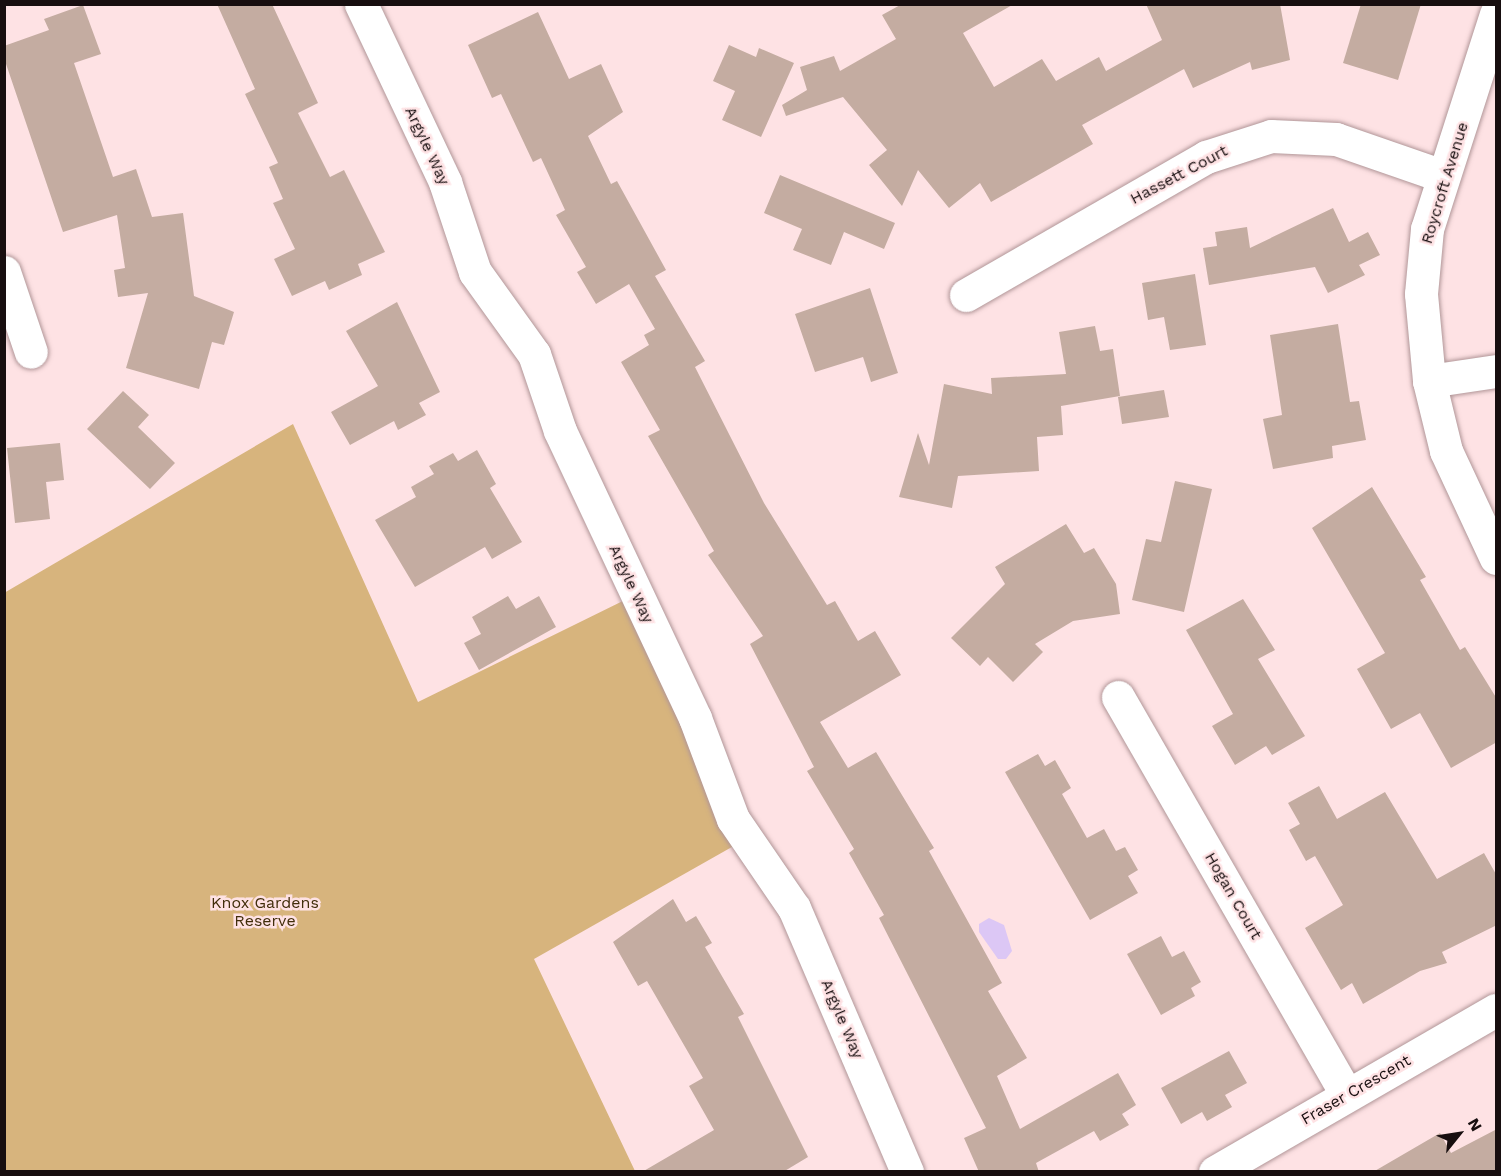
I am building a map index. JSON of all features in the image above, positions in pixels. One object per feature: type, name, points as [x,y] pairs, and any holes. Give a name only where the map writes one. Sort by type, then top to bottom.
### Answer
[{"type":"street","name":"Argyle Way","points":[[361,4],[445,182],[475,272],[534,354],[560,431],[695,718],[725,802],[785,888],[908,1168]]},
{"type":"street","name":"Roycroft Avenue","points":[[1497,14],[1427,229],[1421,276],[1429,381],[1458,484],[1497,558]]},
{"type":"street","name":"Hassett Court","points":[[966,295],[1206,157],[1271,136],[1336,139],[1443,176]]},
{"type":"street","points":[[4,272],[31,352]]},
{"type":"street","points":[[1429,381],[1497,371]]},
{"type":"street","name":"Hogan Court","points":[[1118,697],[1347,1095]]},
{"type":"street","name":"Fraser Crescent","points":[[1215,1172],[1497,1010]]},
{"type":"green space","name":"Knox Gardens Reserve","points":[[293,424],[418,702],[635,595],[746,839],[534,959],[635,1171],[5,1171],[4,593]]},
{"type":"shaded area","points":[[989,918],[1004,925],[1012,951],[1006,959],[998,959],[979,932],[979,924]]},
{"type":"building","points":[[217,4],[272,4],[318,103],[298,113],[330,177],[344,170],[385,252],[358,264],[362,275],[329,290],[325,281],[292,296],[274,259],[295,249],[273,203],[283,199],[269,167],[278,163],[245,94],[255,89]]},
{"type":"building","points":[[902,4],[1014,4],[963,33],[994,87],[1042,59],[1056,81],[1099,57],[1106,71],[1162,40],[1146,4],[1280,4],[1290,60],[1252,70],[1250,62],[1193,88],[1184,69],[1082,125],[1093,144],[991,202],[980,183],[949,208],[918,170],[902,206],[869,165],[887,150],[843,97],[786,116],[782,105],[807,90],[800,67],[834,56],[840,71],[896,39],[882,15]]},
{"type":"building","points":[[1361,4],[1421,4],[1398,80],[1343,63]]},
{"type":"building","points":[[83,5],[101,54],[74,63],[113,177],[136,169],[152,217],[183,213],[194,296],[234,312],[224,345],[212,342],[199,389],[126,368],[148,293],[118,297],[114,270],[125,268],[117,215],[63,232],[4,58],[4,46],[49,30],[44,19]]},
{"type":"building","points":[[538,12],[569,79],[601,64],[623,112],[588,136],[611,184],[617,181],[666,270],[655,276],[705,361],[695,367],[764,503],[827,605],[835,601],[858,641],[875,631],[901,675],[820,722],[848,768],[876,752],[934,848],[929,851],[1002,983],[988,991],[1027,1058],[997,1076],[1020,1129],[1118,1073],[1136,1105],[1122,1114],[1129,1125],[1100,1141],[1094,1131],[1036,1163],[1039,1172],[979,1172],[964,1138],[986,1128],[879,918],[884,915],[849,853],[854,849],[807,771],[814,767],[750,644],[763,636],[708,555],[714,551],[648,436],[660,430],[621,362],[649,345],[644,335],[655,329],[629,284],[596,304],[577,272],[586,267],[556,215],[565,210],[541,158],[533,162],[501,94],[492,98],[468,45]]},
{"type":"building","points":[[729,45],[756,57],[759,48],[794,63],[761,137],[722,120],[735,91],[713,81]]},
{"type":"building","points":[[780,175],[895,223],[884,249],[844,232],[831,265],[793,250],[802,229],[764,213]]},
{"type":"building","points":[[1333,208],[1349,242],[1368,232],[1380,255],[1359,265],[1365,275],[1328,293],[1315,267],[1209,285],[1203,248],[1217,246],[1215,232],[1247,227],[1250,248]]},
{"type":"building","points":[[1195,274],[1206,345],[1170,350],[1164,317],[1148,320],[1142,283]]},
{"type":"building","points":[[870,288],[898,373],[871,382],[863,357],[815,372],[795,314]]},
{"type":"building","points":[[397,302],[440,392],[419,403],[426,415],[398,430],[394,421],[350,445],[331,412],[378,386],[346,331]]},
{"type":"building","points":[[1338,324],[1350,402],[1359,401],[1366,440],[1332,446],[1333,458],[1273,469],[1263,419],[1282,415],[1270,335]]},
{"type":"building","points":[[1095,326],[1100,351],[1113,349],[1120,396],[1061,406],[1063,435],[1037,437],[1039,471],[958,476],[952,508],[899,497],[918,433],[929,465],[944,384],[992,394],[991,378],[1066,374],[1059,332]]},
{"type":"building","points":[[1164,390],[1169,417],[1122,424],[1118,397]]},
{"type":"building","points":[[123,391],[149,415],[138,427],[175,463],[150,489],[87,429]]},
{"type":"building","points":[[60,443],[64,480],[46,482],[50,519],[15,523],[7,448]]},
{"type":"building","points":[[477,450],[496,484],[490,488],[522,542],[492,559],[485,547],[415,587],[375,520],[416,497],[411,487],[434,474],[429,466],[453,453],[458,461]]},
{"type":"building","points":[[1175,481],[1212,489],[1184,612],[1132,600],[1146,539],[1161,542]]},
{"type":"building","points":[[1372,487],[1426,577],[1420,580],[1460,650],[1465,647],[1497,699],[1497,742],[1451,768],[1420,713],[1391,729],[1357,669],[1385,653],[1312,528]]},
{"type":"building","points":[[1066,524],[1084,553],[1094,548],[1116,584],[1120,614],[1073,621],[1035,644],[1043,652],[1013,682],[988,657],[980,666],[951,638],[1005,584],[995,567]]},
{"type":"building","points":[[508,596],[516,609],[539,596],[556,627],[479,670],[464,643],[481,634],[472,617]]},
{"type":"building","points":[[1243,599],[1275,650],[1258,659],[1305,736],[1272,755],[1266,746],[1235,765],[1212,726],[1233,714],[1186,630]]},
{"type":"building","points":[[1038,754],[1045,766],[1055,760],[1071,788],[1062,794],[1087,838],[1104,829],[1116,851],[1125,847],[1138,870],[1128,876],[1138,893],[1090,920],[1005,772]]},
{"type":"building","points":[[1319,786],[1337,819],[1385,792],[1437,879],[1484,853],[1497,876],[1497,925],[1442,952],[1447,963],[1420,971],[1363,1004],[1352,983],[1341,990],[1305,928],[1343,905],[1315,856],[1306,861],[1289,830],[1300,824],[1288,803]]},
{"type":"building","points":[[673,899],[686,922],[696,916],[712,943],[705,947],[744,1014],[738,1017],[808,1157],[783,1172],[642,1172],[714,1130],[689,1086],[703,1078],[647,981],[638,986],[613,942]]},
{"type":"building","points":[[1161,936],[1172,957],[1184,951],[1201,982],[1191,988],[1195,996],[1161,1015],[1127,954]]},
{"type":"building","points":[[1229,1051],[1247,1083],[1225,1095],[1232,1107],[1207,1121],[1202,1112],[1181,1124],[1161,1088]]},
{"type":"building","points":[[1497,1129],[1497,1172],[1373,1172],[1440,1133],[1451,1153]]}]
